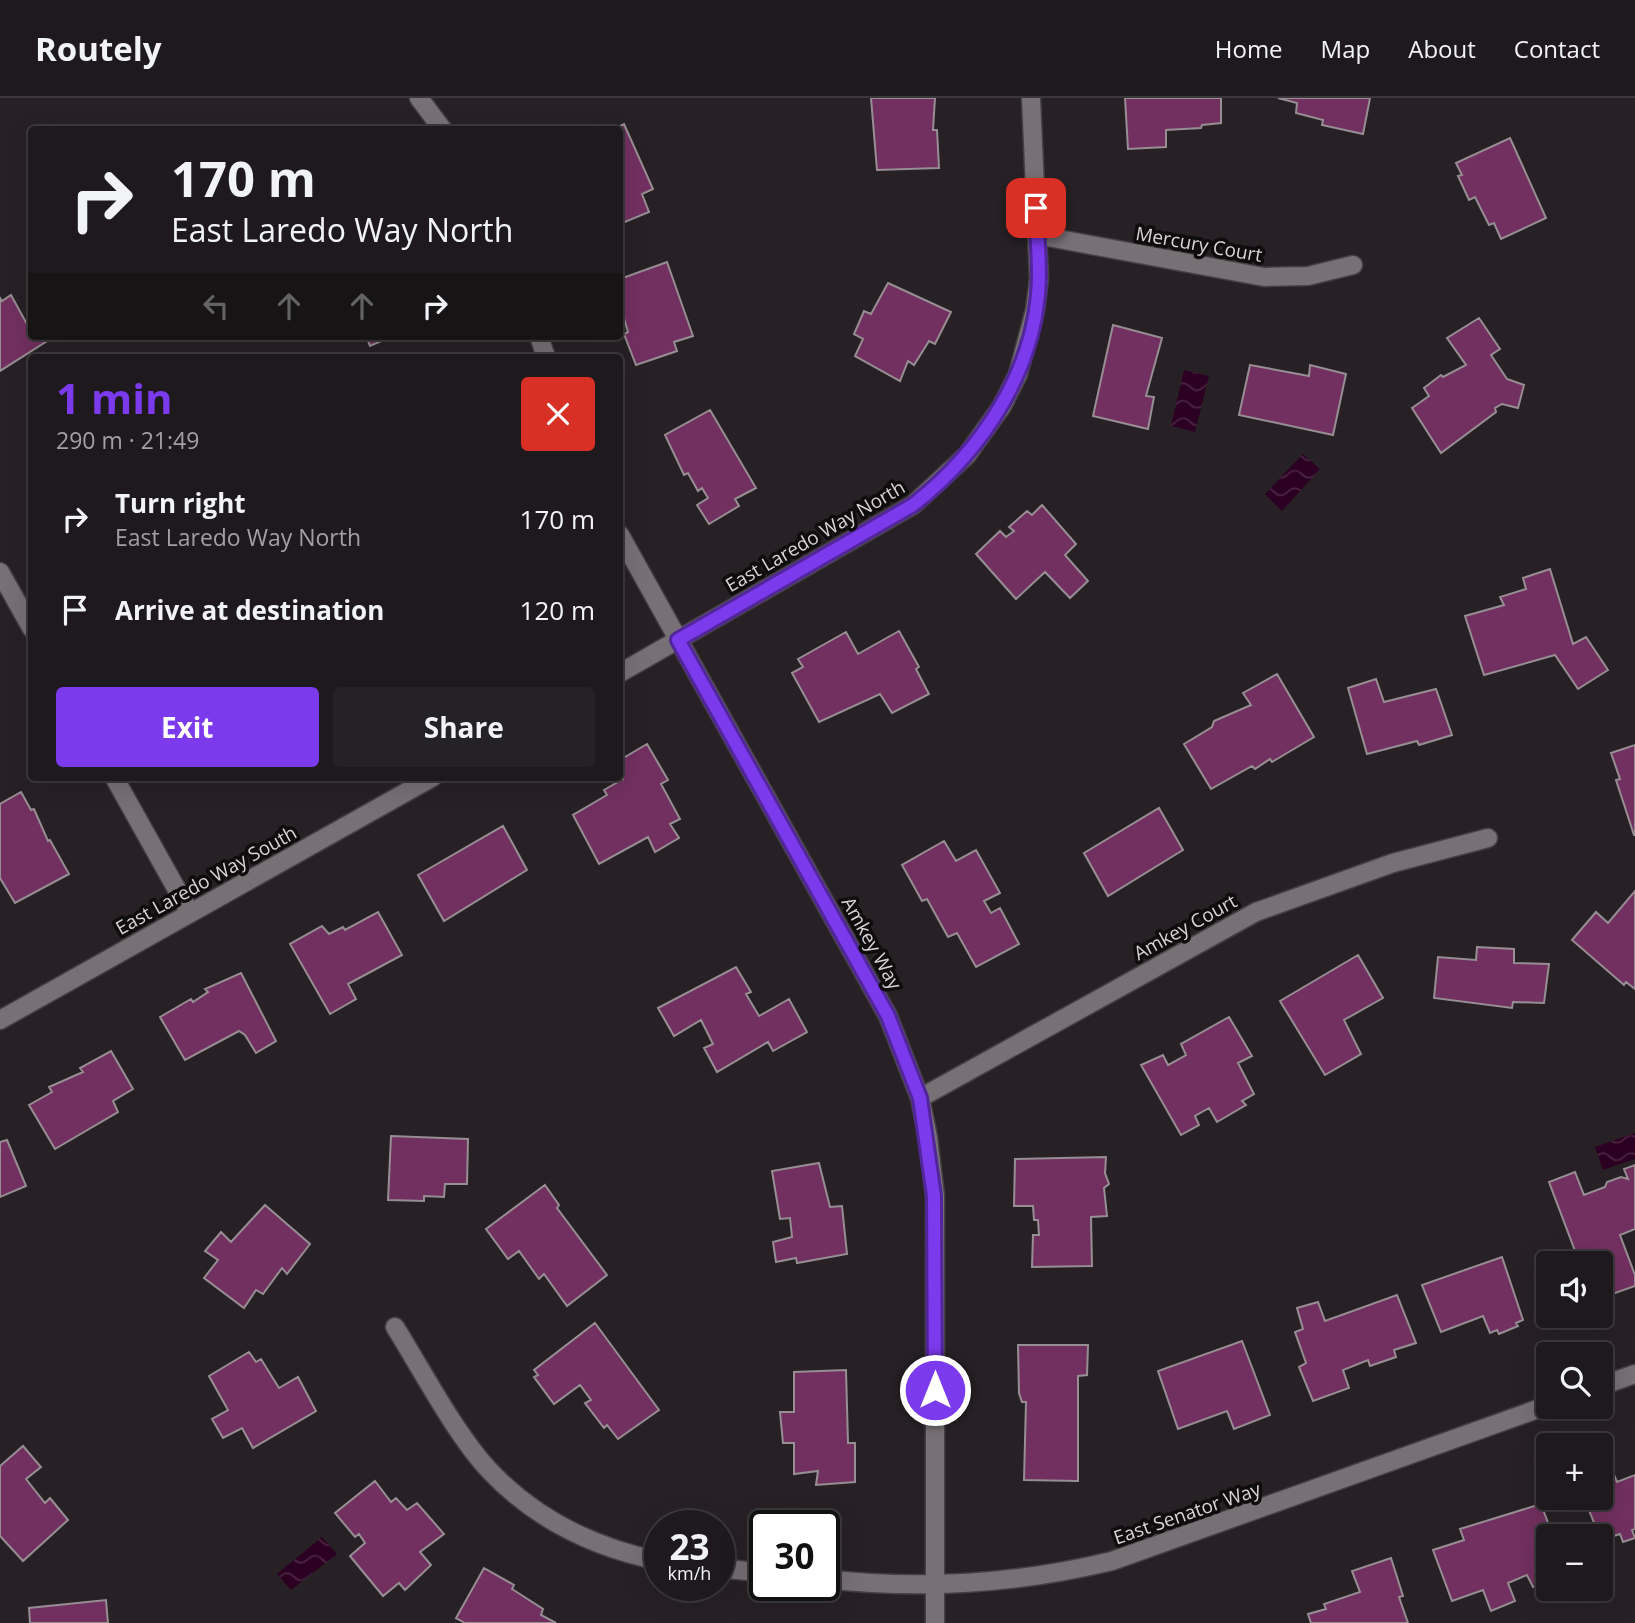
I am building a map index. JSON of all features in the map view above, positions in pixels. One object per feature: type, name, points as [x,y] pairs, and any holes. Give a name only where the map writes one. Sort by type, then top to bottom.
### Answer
[{"type":"street","points":[[419,98],[440,126]]},
{"type":"street","name":"East Laredo Way North","points":[[678,640],[913,505],[940,484],[967,455],[1002,406],[1018,374],[1035,310],[1039,279],[1031,98]]},
{"type":"street","name":"Mercury Court","points":[[1037,235],[1264,278],[1308,276],[1353,265]]},
{"type":"street","name":"Amkey Way","points":[[623,540],[888,1016],[920,1098],[934,1196],[935,1623]]},
{"type":"street","points":[[0,572],[28,622]]},
{"type":"street","points":[[623,671],[678,640]]},
{"type":"street","points":[[116,781],[190,913]]},
{"type":"street","name":"East Laredo Way South","points":[[0,1020],[426,781]]},
{"type":"street","name":"Amkey Court","points":[[920,1098],[1256,912],[1392,863],[1489,838]]},
{"type":"street","points":[[395,1327],[488,1469],[535,1510],[573,1533],[620,1553],[644,1558]]},
{"type":"street","points":[[1613,1382],[1635,1374]]},
{"type":"street","name":"East Senator Way","points":[[840,1581],[878,1585],[1009,1581],[1060,1574],[1112,1562],[1536,1410]]},
{"type":"water","points":[[1184,370],[1209,376],[1195,432],[1171,426]]},
{"type":"water","points":[[1303,454],[1320,469],[1282,511],[1265,494]]},
{"type":"water","points":[[1635,1133],[1635,1159],[1603,1170],[1595,1147]]},
{"type":"water","points":[[322,1537],[337,1554],[291,1590],[277,1574]]},
{"type":"building","points":[[871,98],[935,98],[933,130],[937,130],[939,168],[877,170]]},
{"type":"building","points":[[1125,98],[1221,98],[1221,123],[1202,125],[1201,128],[1166,130],[1166,147],[1128,149]]},
{"type":"building","points":[[1278,98],[1370,98],[1363,134],[1322,125],[1323,120],[1296,113],[1297,103]]},
{"type":"building","points":[[624,124],[653,189],[642,194],[649,212],[623,223],[623,126],[620,126]]},
{"type":"building","points":[[1510,138],[1546,218],[1501,239],[1494,223],[1489,225],[1475,197],[1469,200],[1458,176],[1462,175],[1456,163]]},
{"type":"building","points":[[667,262],[693,336],[674,342],[677,351],[636,365],[624,334],[628,332],[623,315],[623,278]]},
{"type":"building","points":[[888,283],[951,312],[935,344],[929,341],[914,365],[908,361],[900,381],[855,356],[863,339],[854,334],[864,311],[871,314]]},
{"type":"building","points":[[11,295],[28,326],[28,340],[49,340],[0,371],[0,298],[2,301]]},
{"type":"building","points":[[1479,318],[1500,349],[1491,355],[1507,379],[1524,385],[1518,408],[1502,404],[1495,408],[1496,412],[1441,453],[1412,408],[1429,396],[1424,388],[1441,375],[1443,377],[1466,365],[1447,338]]},
{"type":"building","points":[[1113,325],[1162,338],[1146,396],[1154,397],[1148,429],[1093,416]]},
{"type":"building","points":[[368,340],[384,340],[370,346]]},
{"type":"building","points":[[1250,365],[1309,376],[1310,365],[1346,374],[1333,435],[1239,415]]},
{"type":"building","points":[[710,410],[756,488],[735,499],[739,506],[709,524],[697,505],[708,498],[702,488],[698,491],[688,473],[684,475],[665,435]]},
{"type":"building","points":[[1042,505],[1076,544],[1065,555],[1088,581],[1070,598],[1045,572],[1016,599],[976,554],[1000,531],[1006,537],[1014,531],[1009,527],[1027,511],[1032,515]]},
{"type":"building","points":[[1550,569],[1573,644],[1586,637],[1608,670],[1578,689],[1555,655],[1484,675],[1465,616],[1504,605],[1500,597],[1526,589],[1523,578]]},
{"type":"building","points":[[899,631],[919,667],[916,669],[929,694],[892,713],[880,694],[819,722],[792,673],[803,667],[798,659],[846,632],[858,654]]},
{"type":"building","points":[[1277,674],[1314,737],[1272,762],[1270,759],[1255,769],[1252,766],[1211,789],[1184,744],[1212,727],[1214,721],[1251,705],[1243,693]]},
{"type":"building","points":[[1376,679],[1384,702],[1436,689],[1452,735],[1419,745],[1417,741],[1367,754],[1348,688]]},
{"type":"building","points":[[647,744],[668,780],[661,784],[680,819],[670,824],[679,838],[655,852],[648,837],[599,864],[573,815],[607,795],[604,790],[623,781],[623,758]]},
{"type":"building","points":[[1635,745],[1634,835],[1616,780],[1620,779],[1611,753]]},
{"type":"building","points":[[21,792],[31,810],[34,809],[48,841],[50,840],[69,874],[15,903],[0,878],[0,804]]},
{"type":"building","points":[[1159,808],[1183,850],[1108,896],[1084,853]]},
{"type":"building","points":[[503,826],[527,870],[444,921],[418,875]]},
{"type":"building","points":[[944,841],[956,861],[976,850],[1000,893],[984,901],[991,913],[1000,908],[1019,944],[976,967],[957,933],[948,937],[927,899],[922,901],[902,865]]},
{"type":"building","points":[[1635,891],[1635,989],[1626,982],[1624,985],[1572,940],[1596,912],[1608,923]]},
{"type":"building","points":[[378,912],[402,955],[348,984],[356,999],[330,1014],[290,944],[322,926],[329,934],[343,927],[345,930]]},
{"type":"building","points":[[1477,947],[1514,949],[1514,963],[1549,964],[1544,1003],[1513,1002],[1512,1008],[1434,998],[1438,957],[1476,960]]},
{"type":"building","points":[[1358,955],[1383,998],[1344,1020],[1361,1054],[1325,1075],[1280,1001]]},
{"type":"building","points":[[736,967],[751,992],[746,994],[759,1016],[789,999],[807,1032],[773,1051],[768,1042],[717,1072],[704,1048],[713,1044],[701,1020],[674,1036],[658,1008]]},
{"type":"building","points":[[241,973],[276,1041],[256,1053],[245,1035],[239,1031],[185,1060],[160,1017],[191,999],[193,1002],[208,992],[205,989]]},
{"type":"building","points":[[1229,1017],[1252,1056],[1238,1063],[1254,1094],[1242,1101],[1246,1105],[1217,1122],[1209,1108],[1195,1116],[1199,1125],[1181,1135],[1141,1065],[1163,1055],[1168,1065],[1186,1055],[1181,1044]]},
{"type":"building","points":[[111,1051],[133,1089],[113,1101],[118,1112],[55,1149],[29,1105],[52,1092],[49,1087],[83,1072],[80,1068]]},
{"type":"building","points":[[391,1136],[468,1139],[467,1184],[445,1184],[444,1197],[424,1196],[424,1201],[388,1200]]},
{"type":"building","points":[[7,1140],[26,1186],[0,1197],[0,1142]]},
{"type":"building","points":[[1106,1157],[1105,1173],[1109,1184],[1104,1188],[1107,1216],[1091,1217],[1092,1266],[1032,1267],[1033,1235],[1039,1235],[1038,1220],[1034,1220],[1033,1206],[1014,1206],[1015,1159]]},
{"type":"building","points":[[819,1163],[830,1207],[842,1206],[847,1254],[797,1263],[796,1258],[776,1262],[773,1242],[792,1237],[790,1218],[780,1219],[772,1171]]},
{"type":"building","points":[[1635,1165],[1635,1229],[1620,1235],[1635,1275],[1635,1286],[1613,1294],[1613,1251],[1575,1251],[1549,1182],[1575,1172],[1584,1195],[1605,1187],[1607,1182],[1621,1177],[1628,1179],[1624,1169]]},
{"type":"building","points":[[545,1185],[559,1205],[557,1208],[607,1275],[567,1306],[544,1274],[539,1279],[519,1251],[508,1259],[486,1229]]},
{"type":"building","points":[[265,1205],[310,1244],[287,1274],[282,1268],[263,1294],[256,1290],[244,1308],[204,1278],[218,1260],[205,1251],[221,1232],[231,1242]]},
{"type":"building","points":[[1502,1257],[1523,1320],[1516,1323],[1518,1326],[1499,1334],[1497,1330],[1490,1333],[1483,1316],[1441,1332],[1422,1285]]},
{"type":"building","points":[[1397,1295],[1416,1343],[1394,1350],[1396,1357],[1370,1366],[1368,1360],[1343,1370],[1349,1388],[1313,1401],[1299,1367],[1306,1363],[1295,1332],[1303,1329],[1297,1308],[1318,1302],[1325,1321]]},
{"type":"building","points":[[595,1323],[659,1410],[618,1439],[607,1425],[604,1428],[585,1403],[591,1400],[580,1385],[554,1404],[534,1377],[538,1375],[534,1370]]},
{"type":"building","points":[[1242,1341],[1270,1415],[1234,1429],[1227,1411],[1178,1429],[1158,1371]]},
{"type":"building","points":[[1018,1345],[1088,1345],[1087,1375],[1078,1376],[1078,1481],[1024,1480],[1026,1402],[1022,1402],[1019,1393]]},
{"type":"building","points":[[249,1352],[256,1362],[261,1359],[279,1388],[298,1377],[316,1411],[253,1448],[242,1428],[223,1438],[212,1419],[228,1410],[209,1376]]},
{"type":"building","points":[[846,1370],[848,1443],[855,1443],[855,1482],[816,1485],[818,1471],[794,1474],[794,1443],[783,1443],[780,1412],[794,1412],[794,1372]]},
{"type":"building","points":[[23,1446],[41,1467],[26,1479],[45,1503],[50,1498],[68,1520],[23,1561],[0,1536],[0,1466]]},
{"type":"building","points":[[1613,1472],[1617,1482],[1635,1475],[1635,1529],[1632,1530],[1635,1538],[1623,1542],[1620,1534],[1613,1536],[1613,1524],[1595,1524],[1589,1510],[1613,1510]]},
{"type":"building","points":[[375,1481],[391,1502],[396,1498],[407,1510],[417,1503],[444,1534],[420,1552],[431,1565],[405,1590],[399,1583],[383,1596],[350,1556],[365,1543],[359,1534],[355,1537],[335,1513]]},
{"type":"building","points":[[1536,1506],[1536,1510],[1543,1510],[1548,1524],[1536,1524],[1536,1586],[1533,1587],[1527,1575],[1508,1583],[1515,1601],[1491,1611],[1483,1590],[1452,1601],[1433,1550],[1464,1540],[1460,1529]]},
{"type":"building","points":[[1391,1558],[1403,1596],[1399,1597],[1408,1623],[1311,1623],[1308,1614],[1326,1609],[1324,1604],[1360,1592],[1352,1571]]},
{"type":"building","points":[[484,1568],[514,1585],[512,1589],[543,1609],[541,1615],[556,1623],[465,1623],[456,1618]]},
{"type":"building","points":[[106,1600],[108,1623],[30,1623],[29,1608]]},
{"type":"route","points":[[935,1390],[934,1196],[928,1137],[920,1098],[888,1016],[678,640],[913,505],[940,484],[967,455],[1002,406],[1018,374],[1035,310],[1039,279],[1036,208]]}]
